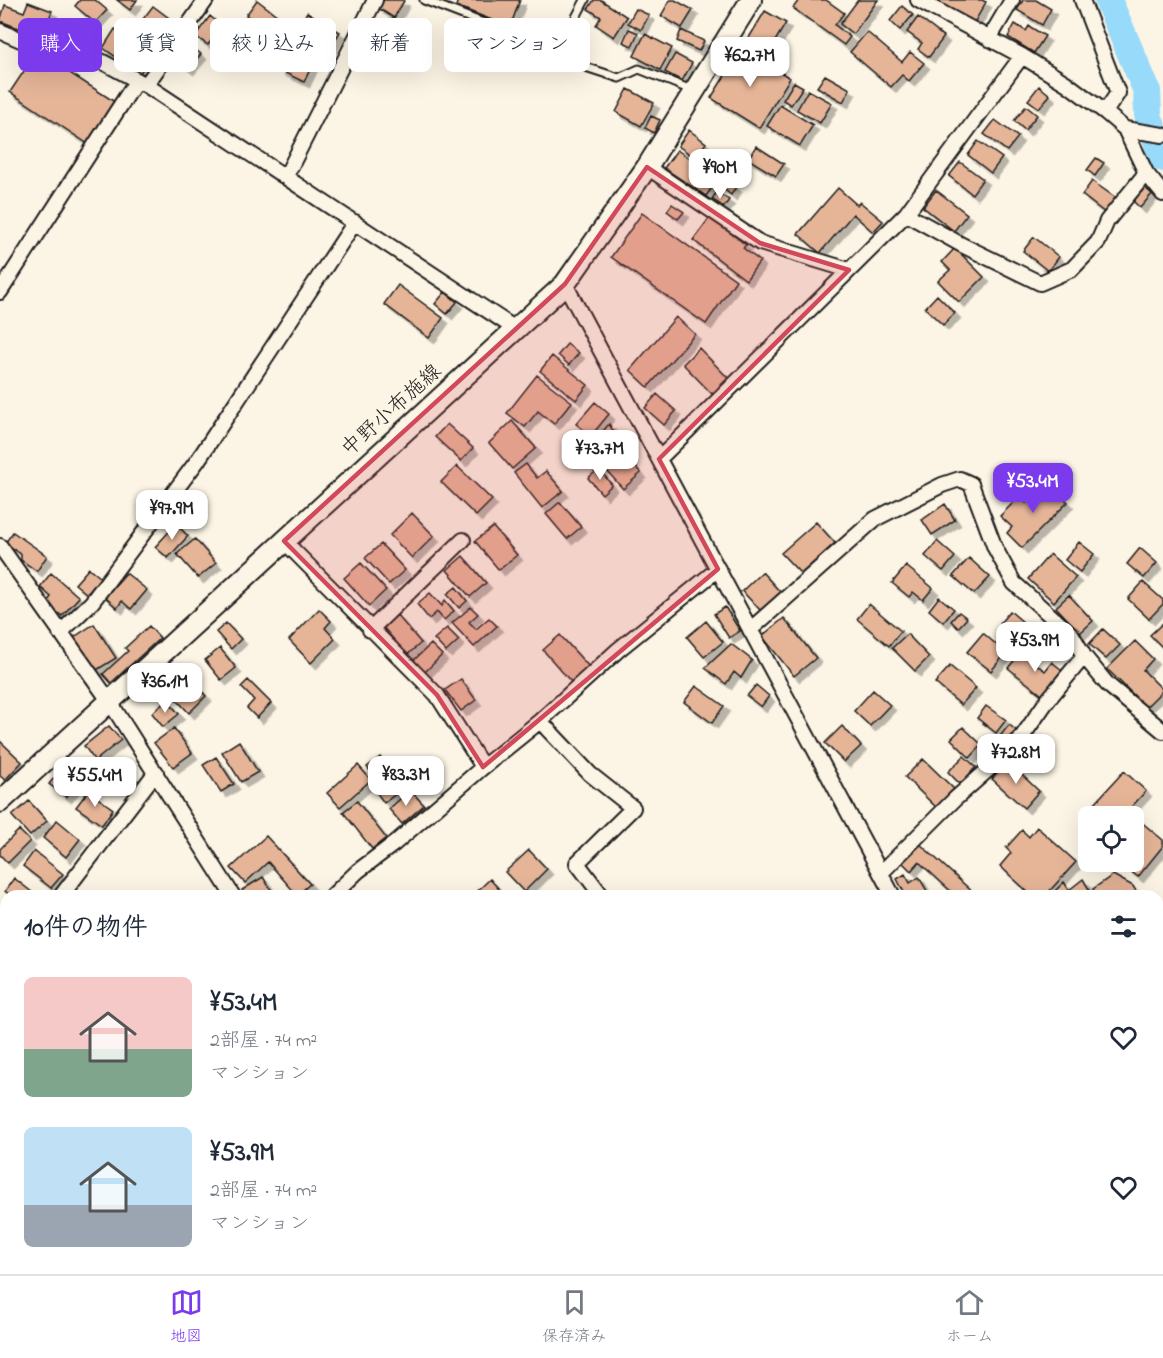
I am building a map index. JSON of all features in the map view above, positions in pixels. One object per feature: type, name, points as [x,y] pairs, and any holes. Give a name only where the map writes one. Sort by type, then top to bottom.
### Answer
[{"type":"main road","name":"中野小布施線","points":[[0,802],[565,284],[647,167],[751,0]]},
{"type":"street","points":[[0,292],[142,82],[206,0]]},
{"type":"street","points":[[286,177],[375,0]]},
{"type":"street","points":[[989,39],[1012,0]]},
{"type":"street","points":[[1082,0],[1118,93],[1105,112]]},
{"type":"street","points":[[922,1],[1022,56],[1066,83],[1105,112],[1125,129],[1146,173],[1163,194]]},
{"type":"street","points":[[0,31],[30,44],[97,59],[142,82],[517,330]]},
{"type":"street","points":[[659,459],[906,214],[1022,56]]},
{"type":"street","points":[[1125,129],[1163,135]]},
{"type":"street","points":[[647,167],[760,243],[849,270]]},
{"type":"street","points":[[906,214],[962,245],[1040,283],[1072,269],[1098,242],[1107,221],[1146,173]]},
{"type":"street","points":[[60,633],[92,602],[198,460],[355,222]]},
{"type":"street","points":[[565,284],[890,890]]},
{"type":"street","points":[[750,630],[875,519],[942,485],[960,479],[971,484],[995,548],[1014,583],[1072,635],[1084,656],[1107,684],[1163,731]]},
{"type":"street","points":[[370,630],[463,540]]},
{"type":"street","points":[[284,541],[437,695],[483,767]]},
{"type":"street","points":[[0,546],[110,702],[229,890]]},
{"type":"street","points":[[338,890],[358,871],[395,843],[540,721],[618,650],[718,569]]},
{"type":"street","points":[[881,873],[955,799],[1017,744],[1047,701],[1084,656]]},
{"type":"street","points":[[540,721],[590,774],[633,808],[577,863],[597,890]]},
{"type":"street","points":[[66,890],[156,772]]},
{"type":"lane","points":[[424,0],[470,18]]},
{"type":"lane","points":[[576,18],[585,0]]},
{"type":"lane","points":[[590,68],[619,78],[639,69],[694,91]]},
{"type":"highlighted area","points":[[647,167],[760,243],[849,270],[659,459],[718,569],[483,767],[437,695],[284,541],[565,284]]},
{"type":"building","points":[[80,0],[95,0],[107,10],[100,18],[89,18],[75,6]]},
{"type":"building","points":[[117,0],[137,0],[130,10]]},
{"type":"building","points":[[257,0],[281,18],[250,18],[246,15]]},
{"type":"building","points":[[383,0],[404,1],[394,18],[378,8]]},
{"type":"building","points":[[458,0],[520,0],[513,18],[487,18],[456,6]]},
{"type":"building","points":[[594,0],[601,0],[627,17],[614,37],[596,25],[601,17],[588,9]]},
{"type":"building","points":[[670,0],[675,0],[693,10],[682,28],[661,16]]},
{"type":"building","points":[[799,0],[826,0],[844,13],[835,25],[850,37],[844,45],[793,8]]},
{"type":"building","points":[[858,0],[878,0],[853,34],[840,24]]},
{"type":"building","points":[[934,0],[982,0],[986,2],[974,23]]},
{"type":"building","points":[[1023,0],[1036,0],[1051,9],[1042,25],[1017,10]]},
{"type":"building","points":[[28,2],[52,11],[49,18],[18,18],[18,28],[0,21],[5,5],[24,12]]},
{"type":"building","points":[[153,6],[169,18],[144,18]]},
{"type":"building","points":[[902,6],[913,15],[900,30],[890,21]]},
{"type":"building","points":[[636,9],[649,15],[641,30],[628,23]]},
{"type":"building","points":[[765,11],[786,23],[765,58],[744,46]]},
{"type":"building","points":[[307,12],[317,18],[304,18]]},
{"type":"building","points":[[210,16],[212,18],[210,18],[208,45],[198,38],[198,32]]},
{"type":"building","points":[[918,17],[944,37],[929,57],[918,49],[922,43],[907,32]]},
{"type":"building","points":[[1015,24],[1026,31],[1029,26],[1045,36],[1034,53],[1008,37]]},
{"type":"building","points":[[629,29],[638,33],[632,46],[623,42]]},
{"type":"building","points":[[681,30],[704,41],[699,51],[677,41]]},
{"type":"building","points":[[114,31],[114,55],[103,48]]},
{"type":"building","points":[[867,32],[902,62],[910,52],[924,63],[909,81],[902,75],[891,87],[850,52]]},
{"type":"building","points":[[645,34],[672,48],[660,70],[634,56]]},
{"type":"building","points":[[742,48],[790,78],[759,128],[711,98]]},
{"type":"building","points":[[675,54],[692,63],[682,81],[665,72]]},
{"type":"building","points":[[23,72],[68,72],[115,102],[88,144],[10,92]]},
{"type":"building","points":[[283,72],[309,72],[304,82]]},
{"type":"building","points":[[825,75],[850,89],[843,102],[817,87]]},
{"type":"building","points":[[794,82],[803,87],[791,105],[783,100]]},
{"type":"building","points":[[1039,86],[1050,95],[1039,108],[1028,100]]},
{"type":"building","points":[[628,89],[654,103],[641,126],[616,112]]},
{"type":"building","points":[[808,90],[832,103],[820,123],[797,110]]},
{"type":"building","points":[[780,105],[813,125],[800,146],[767,126]]},
{"type":"building","points":[[1026,106],[1037,115],[1025,130],[1014,121]]},
{"type":"building","points":[[651,116],[660,120],[654,133],[645,128]]},
{"type":"building","points":[[995,120],[1018,137],[1007,151],[984,134]]},
{"type":"building","points":[[689,130],[706,143],[696,158],[678,146]]},
{"type":"building","points":[[978,141],[1002,158],[991,173],[968,155]]},
{"type":"building","points":[[756,146],[784,164],[776,176],[748,159]]},
{"type":"building","points":[[677,150],[719,178],[706,196],[664,168]]},
{"type":"building","points":[[1096,158],[1104,163],[1095,176],[1087,170]]},
{"type":"building","points":[[960,162],[983,179],[972,194],[949,176]]},
{"type":"building","points":[[725,179],[736,187],[731,195],[720,186]]},
{"type":"building","points":[[1092,181],[1116,198],[1105,213],[1082,195]]},
{"type":"building","points":[[838,188],[857,205],[860,202],[883,221],[873,232],[853,214],[820,253],[798,234]]},
{"type":"building","points":[[1145,188],[1152,194],[1140,208],[1133,201]]},
{"type":"building","points":[[936,190],[967,214],[954,231],[923,207]]},
{"type":"building","points":[[717,192],[729,200],[724,207],[712,199]]},
{"type":"building","points":[[672,204],[684,212],[678,219],[667,211]]},
{"type":"building","points":[[642,213],[736,280],[706,324],[611,257]]},
{"type":"building","points":[[710,217],[746,245],[743,248],[760,261],[746,280],[693,240]]},
{"type":"building","points":[[1034,237],[1059,257],[1048,271],[1023,251]]},
{"type":"building","points":[[955,248],[984,277],[959,302],[938,281],[950,270],[942,262]]},
{"type":"building","points":[[398,285],[443,318],[429,338],[384,304]]},
{"type":"building","points":[[445,292],[457,302],[447,314],[435,304]]},
{"type":"building","points":[[937,295],[955,313],[943,325],[925,308]]},
{"type":"building","points":[[676,317],[695,334],[648,387],[630,370]]},
{"type":"building","points":[[567,344],[579,353],[569,365],[558,355]]},
{"type":"building","points":[[699,348],[728,378],[712,394],[683,364]]},
{"type":"building","points":[[552,356],[588,385],[576,400],[540,371]]},
{"type":"building","points":[[537,375],[572,402],[554,424],[538,411],[525,427],[507,413]]},
{"type":"building","points":[[657,394],[676,411],[664,425],[645,408]]},
{"type":"building","points":[[595,402],[609,414],[591,436],[576,424]]},
{"type":"building","points":[[512,421],[536,448],[512,469],[489,443]]},
{"type":"building","points":[[447,424],[473,448],[461,461],[435,437]]},
{"type":"building","points":[[609,424],[617,437],[612,442],[641,473],[623,489],[592,454],[594,442]]},
{"type":"building","points":[[526,464],[537,478],[546,471],[563,491],[542,508],[514,473]]},
{"type":"building","points":[[457,466],[492,500],[476,516],[441,482]]},
{"type":"building","points":[[599,469],[612,485],[602,494],[588,478]]},
{"type":"building","points":[[1047,482],[1068,502],[1022,548],[1007,533],[1012,527],[1000,516],[1019,497],[1026,503]]},
{"type":"building","points":[[560,502],[581,527],[567,539],[546,514]]},
{"type":"building","points":[[945,504],[955,520],[932,535],[922,520]]},
{"type":"building","points":[[412,513],[434,536],[412,558],[390,535]]},
{"type":"building","points":[[816,522],[835,543],[801,574],[781,553]]},
{"type":"building","points":[[176,524],[188,536],[168,558],[155,547]]},
{"type":"building","points":[[493,527],[517,555],[499,570],[475,541]]},
{"type":"building","points":[[13,532],[47,556],[37,571],[21,560],[21,554],[5,543]]},
{"type":"building","points":[[195,539],[216,563],[198,578],[177,554]]},
{"type":"building","points":[[937,541],[955,557],[943,571],[925,556]]},
{"type":"building","points":[[1079,542],[1094,554],[1080,572],[1065,560]]},
{"type":"building","points":[[381,544],[405,570],[389,584],[365,558]]},
{"type":"building","points":[[1140,548],[1157,563],[1144,578],[1127,564]]},
{"type":"building","points":[[1050,554],[1076,577],[1054,602],[1028,579]]},
{"type":"building","points":[[463,556],[486,583],[470,597],[447,570]]},
{"type":"building","points":[[969,558],[990,577],[974,594],[953,576]]},
{"type":"building","points":[[361,563],[386,590],[369,606],[344,578]]},
{"type":"building","points":[[906,566],[933,588],[923,600],[913,592],[909,597],[892,583]]},
{"type":"building","points":[[89,568],[101,578],[87,594],[75,584]]},
{"type":"building","points":[[762,572],[781,593],[761,611],[742,591]]},
{"type":"building","points":[[51,573],[79,597],[62,616],[46,603],[51,597],[40,587]]},
{"type":"building","points":[[126,573],[147,590],[131,609],[122,601],[117,608],[105,597]]},
{"type":"building","points":[[1143,582],[1163,600],[1163,604],[1149,619],[1128,599]]},
{"type":"building","points":[[456,587],[467,601],[459,608],[447,594]]},
{"type":"building","points":[[430,593],[442,606],[445,600],[454,611],[444,620],[437,612],[429,619],[417,604]]},
{"type":"building","points":[[1069,595],[1093,621],[1080,633],[1056,607]]},
{"type":"building","points":[[939,597],[954,609],[943,622],[929,610]]},
{"type":"building","points":[[869,604],[901,631],[889,646],[857,619]]},
{"type":"building","points":[[471,607],[478,614],[469,622],[476,629],[489,618],[497,626],[474,647],[452,623]]},
{"type":"building","points":[[725,607],[740,631],[729,638],[714,614]]},
{"type":"building","points":[[319,609],[331,621],[325,628],[335,639],[311,663],[289,640]]},
{"type":"building","points":[[1010,611],[1030,628],[1020,640],[1000,623]]},
{"type":"building","points":[[959,612],[967,618],[958,628],[951,621]]},
{"type":"building","points":[[397,615],[421,643],[407,655],[383,627]]},
{"type":"building","points":[[784,618],[816,658],[794,676],[762,636]]},
{"type":"building","points":[[706,621],[723,642],[704,657],[687,637]]},
{"type":"building","points":[[226,623],[241,639],[231,649],[216,632]]},
{"type":"building","points":[[1163,623],[1163,648],[1150,635]]},
{"type":"building","points":[[94,624],[116,658],[95,671],[73,638]]},
{"type":"building","points":[[149,626],[160,638],[111,683],[103,674],[128,651],[125,648]]},
{"type":"building","points":[[447,628],[459,640],[446,652],[434,639]]},
{"type":"building","points":[[1103,629],[1120,645],[1106,659],[1089,644]]},
{"type":"building","points":[[983,633],[1006,653],[991,671],[967,652]]},
{"type":"building","points":[[907,634],[929,657],[915,671],[892,648]]},
{"type":"building","points":[[560,635],[589,667],[571,682],[543,650]]},
{"type":"building","points":[[1135,641],[1153,659],[1143,670],[1163,690],[1146,707],[1107,669]]},
{"type":"building","points":[[431,644],[442,655],[425,672],[414,660]]},
{"type":"building","points":[[731,644],[752,660],[741,678],[734,672],[726,684],[705,668]]},
{"type":"building","points":[[220,648],[236,668],[221,680],[205,660]]},
{"type":"building","points":[[1021,652],[1045,671],[1052,662],[1062,670],[1042,695],[1008,668]]},
{"type":"building","points":[[950,666],[976,688],[961,705],[935,683]]},
{"type":"building","points":[[184,672],[206,696],[189,713],[166,688]]},
{"type":"building","points":[[461,679],[476,700],[461,711],[445,690]]},
{"type":"building","points":[[248,680],[271,703],[257,718],[247,708],[254,700],[241,687]]},
{"type":"building","points":[[756,685],[769,696],[761,707],[747,696]]},
{"type":"building","points":[[696,686],[724,706],[712,723],[684,702]]},
{"type":"building","points":[[873,690],[890,705],[870,726],[854,711]]},
{"type":"building","points":[[167,700],[179,714],[163,727],[152,713]]},
{"type":"building","points":[[986,706],[1006,720],[996,733],[977,718]]},
{"type":"building","points":[[1009,725],[1016,730],[1008,740],[1001,735]]},
{"type":"building","points":[[109,726],[121,740],[95,761],[84,746]]},
{"type":"building","points":[[842,726],[861,746],[844,762],[825,743]]},
{"type":"building","points":[[963,727],[982,745],[970,758],[951,739]]},
{"type":"building","points":[[174,728],[192,753],[173,767],[154,743]]},
{"type":"building","points":[[0,741],[22,762],[5,780],[0,776]]},
{"type":"building","points":[[239,741],[258,772],[241,782],[222,752]]},
{"type":"building","points":[[964,756],[976,767],[960,784],[948,772]]},
{"type":"building","points":[[216,757],[234,784],[221,792],[203,765]]},
{"type":"building","points":[[380,757],[392,774],[380,783],[367,767]]},
{"type":"building","points":[[923,759],[954,789],[936,807],[905,777]]},
{"type":"building","points":[[1008,762],[1039,791],[1024,808],[992,779]]},
{"type":"building","points":[[66,763],[83,776],[66,797],[49,784]]},
{"type":"building","points":[[358,765],[371,780],[340,807],[327,793]]},
{"type":"building","points":[[127,771],[138,781],[129,793],[117,783]]},
{"type":"building","points":[[1124,771],[1146,791],[1132,806],[1092,806]]},
{"type":"building","points":[[398,775],[406,786],[384,803],[376,792]]},
{"type":"building","points":[[410,790],[424,805],[402,824],[389,809]]},
{"type":"building","points":[[88,791],[113,809],[102,825],[76,807]]},
{"type":"building","points":[[29,801],[47,821],[30,836],[12,816]]},
{"type":"building","points":[[357,801],[386,838],[372,849],[343,812]]},
{"type":"building","points":[[57,820],[80,839],[66,857],[43,838]]},
{"type":"building","points":[[1144,824],[1163,840],[1163,846],[1144,870]]},
{"type":"building","points":[[1037,827],[1076,862],[1050,890],[1026,890],[1000,866],[1011,853],[1006,848],[1022,830],[1029,837]]},
{"type":"building","points":[[19,830],[30,841],[8,863],[0,855],[0,849]]},
{"type":"building","points":[[266,836],[310,884],[303,890],[293,890],[268,862],[245,883],[231,868]]},
{"type":"building","points":[[919,843],[970,890],[949,890],[919,862],[911,871],[902,862]]},
{"type":"building","points":[[529,850],[547,869],[526,890],[522,890],[505,872]]},
{"type":"building","points":[[34,851],[63,874],[51,888],[23,866]]},
{"type":"building","points":[[1132,872],[1142,872],[1138,877]]},
{"type":"building","points":[[905,874],[910,883],[919,877],[927,890],[903,890],[897,879]]},
{"type":"building","points":[[1113,875],[1133,886],[1135,890],[1094,890]]},
{"type":"building","points":[[263,877],[271,890],[242,890]]},
{"type":"building","points":[[14,878],[29,890],[6,890]]},
{"type":"building","points":[[490,879],[500,890],[478,890]]},
{"type":"building","points":[[1083,879],[1089,890],[1069,890]]},
{"type":"building","points":[[1064,882],[1069,890],[1056,890]]},
{"type":"waterway","points":[[1108,0],[1147,91],[1148,115],[1163,158]]}]
